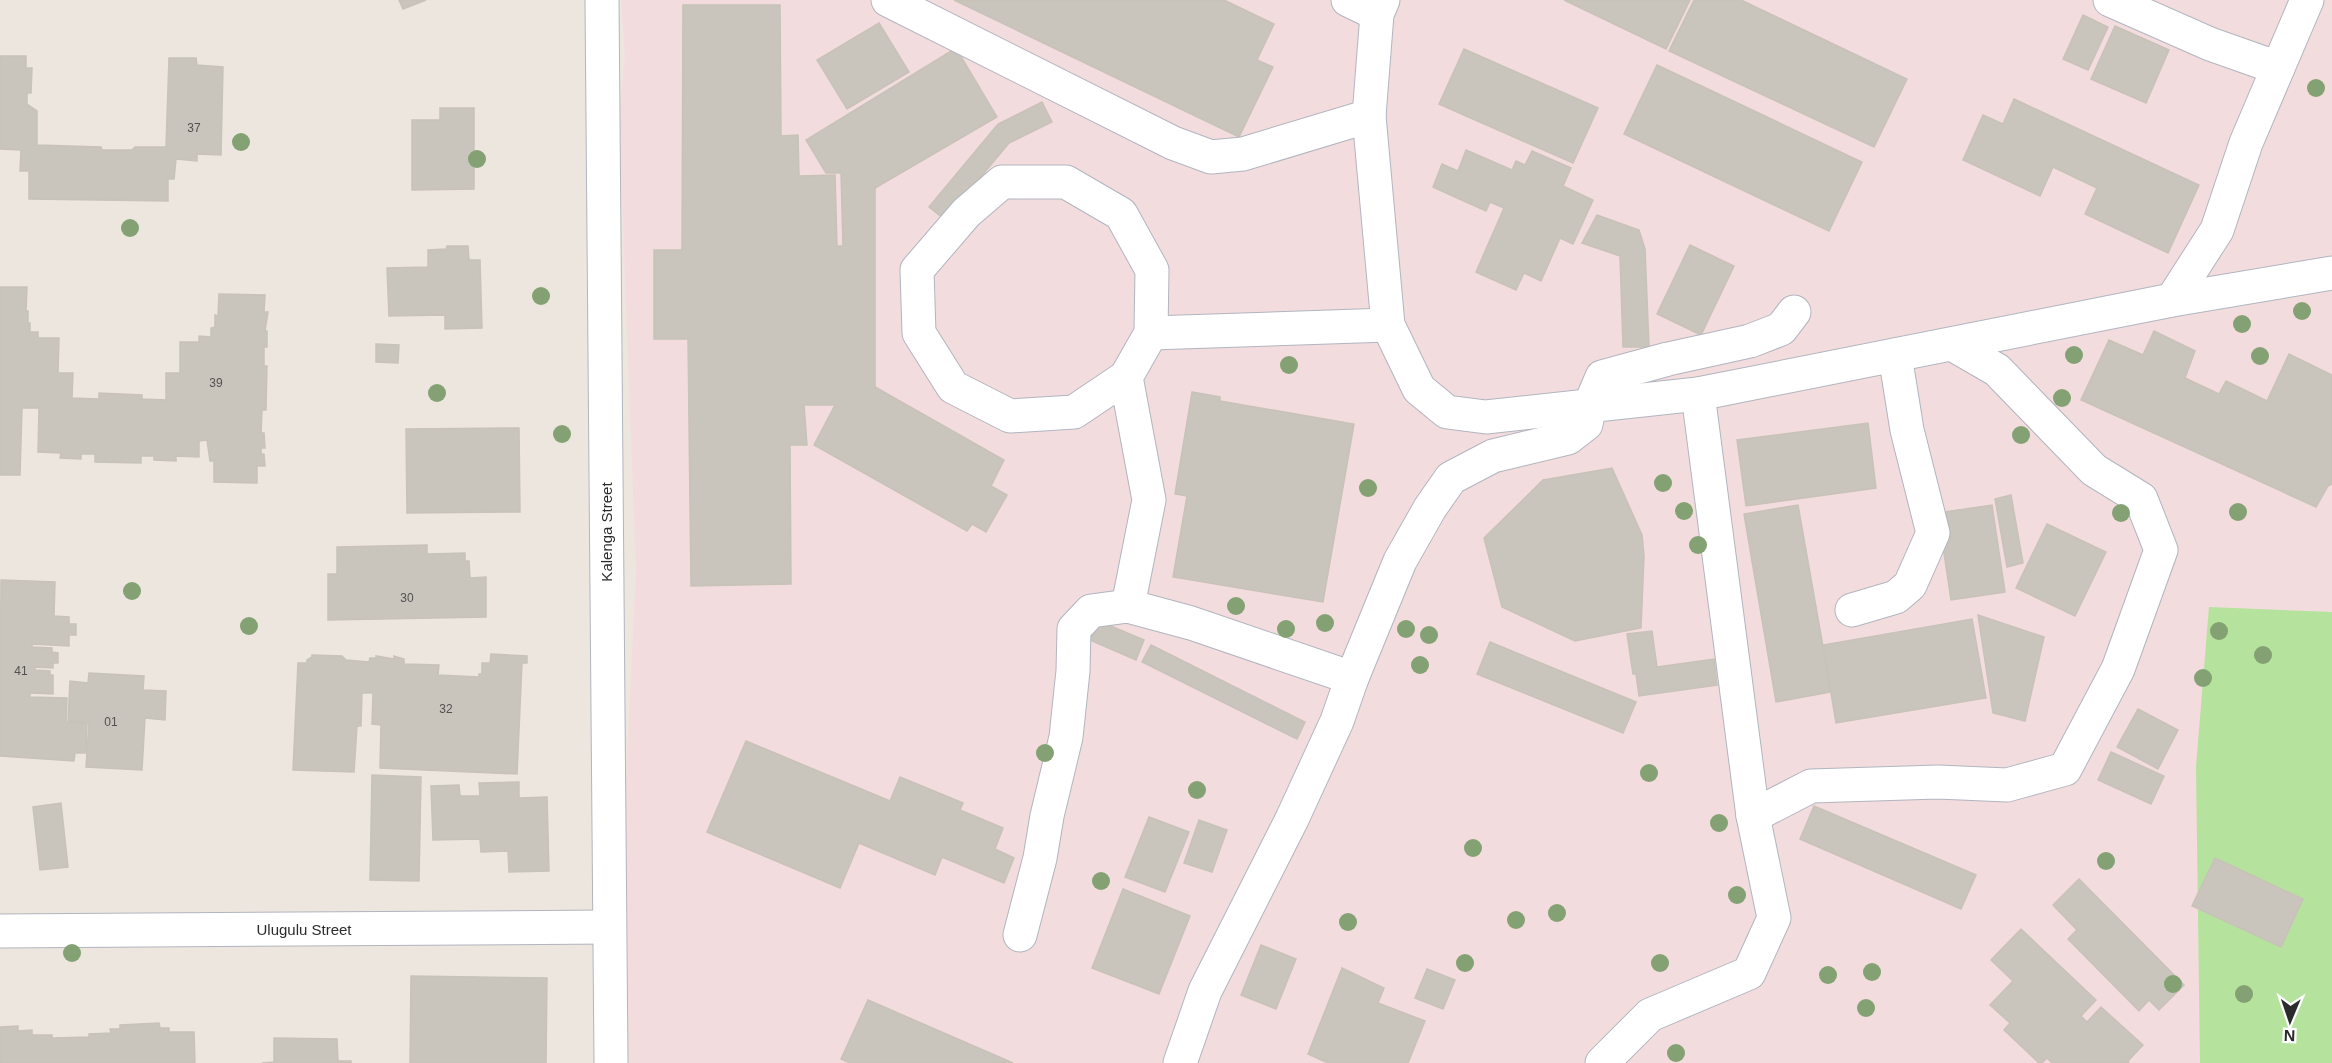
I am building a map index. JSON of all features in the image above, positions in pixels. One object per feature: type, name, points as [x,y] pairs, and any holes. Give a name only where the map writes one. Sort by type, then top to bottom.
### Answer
[{"type":"street","name":"Kalenga Street","points":[[602,0],[611,1063]]},
{"type":"street","points":[[888,0],[1173,142],[1211,157],[1243,154],[1370,116]]},
{"type":"street","points":[[1348,0],[1380,7],[1370,116],[1388,325],[1419,389],[1448,412],[1486,417],[1698,394],[2172,300],[2332,273]]},
{"type":"street","points":[[2110,0],[2211,44],[2278,68]]},
{"type":"street","points":[[2172,300],[2217,230],[2246,142],[2307,0]]},
{"type":"street","points":[[1002,182],[1066,182],[1121,214],[1152,270],[1151,333],[1126,377],[1074,412],[1010,416],[953,387],[919,333],[916,270],[966,213],[1002,182]]},
{"type":"street","points":[[1180,1063],[1205,991],[1292,819],[1337,721],[1400,561],[1430,508],[1451,478],[1493,456],[1568,438],[1586,424],[1590,405],[1602,377],[1668,359],[1750,341],[1781,329],[1794,312]]},
{"type":"street","points":[[1151,333],[1388,325]]},
{"type":"street","points":[[1753,816],[1811,786],[1938,782],[2007,785],[2065,769],[2118,669],[2161,550],[2141,499],[2094,470],[1997,370],[1952,344]]},
{"type":"street","points":[[1852,610],[1896,597],[1910,585],[1932,533],[1907,430],[1894,355]]},
{"type":"street","points":[[1126,377],[1149,500],[1128,606]]},
{"type":"street","points":[[1602,1063],[1650,1015],[1749,973],[1774,918],[1753,816],[1698,394]]},
{"type":"street","points":[[1020,935],[1040,858],[1047,816],[1066,737],[1073,671],[1074,628],[1091,611],[1128,606],[1191,623],[1352,678]]},
{"type":"street","name":"Ulugulu Street","points":[[0,930],[609,927]]},
{"type":"shaded area","points":[[621,0],[2332,0],[2332,1027],[2278,1063],[629,1063],[619,931],[636,571],[619,119],[625,53]]},
{"type":"green space","points":[[2209,607],[2332,612],[2332,1063],[2200,1063],[2196,767]]},
{"type":"building","points":[[399,0],[426,0],[403,9]]},
{"type":"building","points":[[954,0],[1224,0],[1274,24],[1257,60],[1273,67],[1239,137]]},
{"type":"building","points":[[1564,0],[1690,0],[1666,49]]},
{"type":"building","points":[[1694,0],[1741,0],[1907,79],[1874,147],[1669,51]]},
{"type":"building","points":[[683,5],[780,5],[781,136],[798,135],[799,176],[835,175],[837,246],[843,246],[841,173],[826,173],[806,140],[956,48],[997,117],[875,188],[875,387],[1004,460],[991,486],[1007,495],[986,532],[972,524],[967,531],[814,445],[835,405],[804,405],[807,445],[790,445],[791,584],[691,586],[688,339],[654,339],[654,250],[682,250]]},
{"type":"building","points":[[2083,15],[2108,27],[2088,70],[2063,59]]},
{"type":"building","points":[[879,23],[909,72],[847,109],[817,60]]},
{"type":"building","points":[[2115,26],[2169,50],[2146,103],[2091,79]]},
{"type":"building","points":[[1464,49],[1598,108],[1573,163],[1439,104]]},
{"type":"building","points":[[0,56],[26,56],[26,68],[32,68],[31,93],[27,93],[27,104],[37,111],[37,145],[101,147],[102,150],[166,147],[169,58],[196,58],[197,65],[223,67],[221,155],[197,154],[197,161],[176,159],[174,179],[168,179],[168,201],[29,199],[29,171],[20,171],[21,150],[0,149]]},
{"type":"building","points":[[1657,65],[1862,162],[1829,231],[1624,134]]},
{"type":"building","points":[[2014,99],[2199,185],[2168,253],[2085,214],[2097,188],[2053,167],[2040,196],[1963,160],[1983,115],[2003,124]]},
{"type":"building","points":[[1042,102],[1052,122],[1009,143],[945,220],[929,207],[998,124]]},
{"type":"building","points":[[440,108],[474,108],[474,189],[412,190],[412,120],[440,120]]},
{"type":"building","points":[[1466,150],[1512,170],[1516,161],[1525,165],[1532,151],[1571,168],[1563,186],[1593,200],[1573,244],[1560,238],[1541,281],[1524,273],[1516,290],[1476,272],[1504,208],[1490,202],[1486,211],[1433,187],[1442,164],[1458,171]]},
{"type":"building","points":[[1597,215],[1639,230],[1645,249],[1649,347],[1623,347],[1620,256],[1582,243]]},
{"type":"building","points":[[1690,245],[1734,266],[1701,335],[1657,314]]},
{"type":"building","points":[[447,246],[468,246],[469,260],[480,260],[482,328],[445,329],[445,315],[389,316],[387,268],[428,267],[428,250],[446,249]]},
{"type":"building","points":[[0,287],[27,287],[26,311],[28,311],[30,332],[38,332],[38,338],[59,338],[58,373],[73,373],[72,398],[99,399],[99,393],[142,395],[142,399],[166,400],[166,373],[180,373],[180,342],[199,342],[199,336],[211,337],[211,328],[215,327],[215,315],[218,316],[219,294],[265,295],[264,312],[268,312],[265,331],[267,331],[267,347],[264,347],[264,366],[267,366],[266,410],[262,410],[261,433],[264,433],[265,448],[261,448],[261,454],[264,454],[265,466],[257,466],[257,483],[214,482],[214,461],[210,461],[207,440],[199,441],[199,457],[176,456],[176,461],[154,460],[154,456],[141,456],[141,463],[95,462],[95,454],[81,454],[81,459],[60,458],[61,453],[38,452],[39,408],[22,408],[20,475],[0,475]]},
{"type":"building","points":[[2154,331],[2195,351],[2185,378],[2219,394],[2226,381],[2267,401],[2289,354],[2332,375],[2332,484],[2328,486],[2316,507],[2081,400],[2109,340],[2143,355]]},
{"type":"building","points":[[376,344],[399,345],[398,363],[376,362]]},
{"type":"building","points":[[1192,392],[1220,397],[1220,401],[1354,424],[1323,602],[1173,577],[1187,496],[1175,494]]},
{"type":"building","points":[[1868,423],[1876,488],[1746,506],[1737,440]]},
{"type":"building","points":[[519,428],[520,512],[407,513],[406,429]]},
{"type":"building","points":[[1612,468],[1642,535],[1644,556],[1641,628],[1575,641],[1502,607],[1484,538],[1543,480]]},
{"type":"building","points":[[2011,495],[2023,563],[2007,567],[1995,499]]},
{"type":"building","points":[[1798,505],[1831,692],[1776,702],[1744,514]]},
{"type":"building","points":[[1992,505],[2005,592],[1951,600],[1938,513]]},
{"type":"building","points":[[2047,524],[2106,552],[2075,616],[2016,588]]},
{"type":"building","points":[[427,545],[427,554],[465,553],[465,561],[469,561],[470,578],[486,577],[486,617],[328,620],[328,574],[337,574],[337,547]]},
{"type":"building","points":[[1,580],[55,582],[54,616],[69,617],[69,624],[76,624],[76,635],[69,635],[69,646],[32,644],[32,647],[52,648],[52,652],[58,653],[58,663],[53,663],[53,668],[35,667],[35,670],[50,671],[50,675],[53,675],[53,694],[30,693],[30,697],[67,698],[66,722],[87,723],[86,753],[75,753],[74,761],[0,756]]},
{"type":"building","points":[[1978,615],[2044,637],[2025,721],[1993,713]]},
{"type":"building","points":[[1089,617],[1144,640],[1136,660],[1081,636]]},
{"type":"building","points":[[1972,619],[1986,698],[1836,723],[1823,645]]},
{"type":"building","points":[[1652,631],[1657,667],[1714,659],[1717,685],[1639,696],[1627,634]]},
{"type":"building","points":[[1490,642],[1636,702],[1623,733],[1477,674]]},
{"type":"building","points":[[1151,645],[1305,722],[1297,739],[1142,662]]},
{"type":"building","points":[[491,654],[527,656],[527,663],[522,663],[517,774],[380,768],[381,725],[372,724],[373,693],[362,693],[361,726],[357,726],[354,772],[293,770],[298,663],[307,663],[312,655],[342,656],[346,660],[369,662],[370,658],[376,658],[376,656],[394,659],[394,656],[404,659],[404,664],[439,665],[438,675],[479,677],[479,674],[482,674],[482,663],[490,663]]},
{"type":"building","points":[[89,673],[144,676],[143,690],[166,691],[165,720],[145,718],[142,770],[86,767],[89,723],[68,721],[70,681],[88,683]]},
{"type":"building","points":[[2138,709],[2178,730],[2158,769],[2117,747]]},
{"type":"building","points":[[746,741],[890,801],[900,777],[963,803],[960,810],[1003,828],[995,849],[1014,858],[1004,883],[942,857],[935,875],[859,843],[840,888],[707,832]]},
{"type":"building","points":[[2111,752],[2164,776],[2151,804],[2098,780]]},
{"type":"building","points":[[372,775],[421,777],[419,881],[370,880]]},
{"type":"building","points":[[519,782],[519,798],[547,797],[549,871],[509,872],[508,851],[481,852],[480,839],[433,840],[431,786],[459,785],[460,796],[480,796],[479,783]]},
{"type":"building","points":[[61,803],[68,867],[40,870],[33,807]]},
{"type":"building","points":[[1814,806],[1976,875],[1961,909],[1800,839]]},
{"type":"building","points":[[1149,817],[1189,832],[1165,892],[1125,877]]},
{"type":"building","points":[[1199,820],[1227,830],[1212,872],[1184,863]]},
{"type":"building","points":[[2215,858],[2303,899],[2281,947],[2192,906]]},
{"type":"building","points":[[2079,879],[2184,985],[2159,1010],[2149,1000],[2139,1011],[2068,939],[2077,930],[2053,905]]},
{"type":"building","points":[[1123,889],[1190,916],[1159,994],[1092,968]]},
{"type":"building","points":[[2021,929],[2096,1000],[2081,1016],[2087,1022],[2101,1007],[2143,1045],[2128,1061],[2129,1063],[2052,1063],[2047,1058],[2039,1063],[2004,1030],[2010,1023],[1990,1005],[2013,981],[1991,960]]},
{"type":"building","points":[[1261,945],[1296,959],[1276,1009],[1241,995]]},
{"type":"building","points":[[1342,968],[1384,988],[1378,1003],[1425,1021],[1408,1063],[1328,1063],[1308,1054]]},
{"type":"building","points":[[1427,969],[1455,980],[1443,1009],[1415,998]]},
{"type":"building","points":[[411,976],[547,978],[546,1063],[410,1063]]},
{"type":"building","points":[[868,1000],[1013,1063],[850,1063],[841,1059]]},
{"type":"building","points":[[159,1023],[160,1028],[169,1028],[169,1032],[194,1032],[195,1063],[0,1063],[0,1027],[18,1026],[18,1031],[32,1030],[32,1035],[52,1035],[52,1038],[89,1037],[89,1034],[111,1033],[110,1029],[120,1029],[120,1025]]},
{"type":"building","points":[[274,1038],[337,1039],[338,1061],[351,1061],[351,1063],[262,1063],[274,1062]]}]
